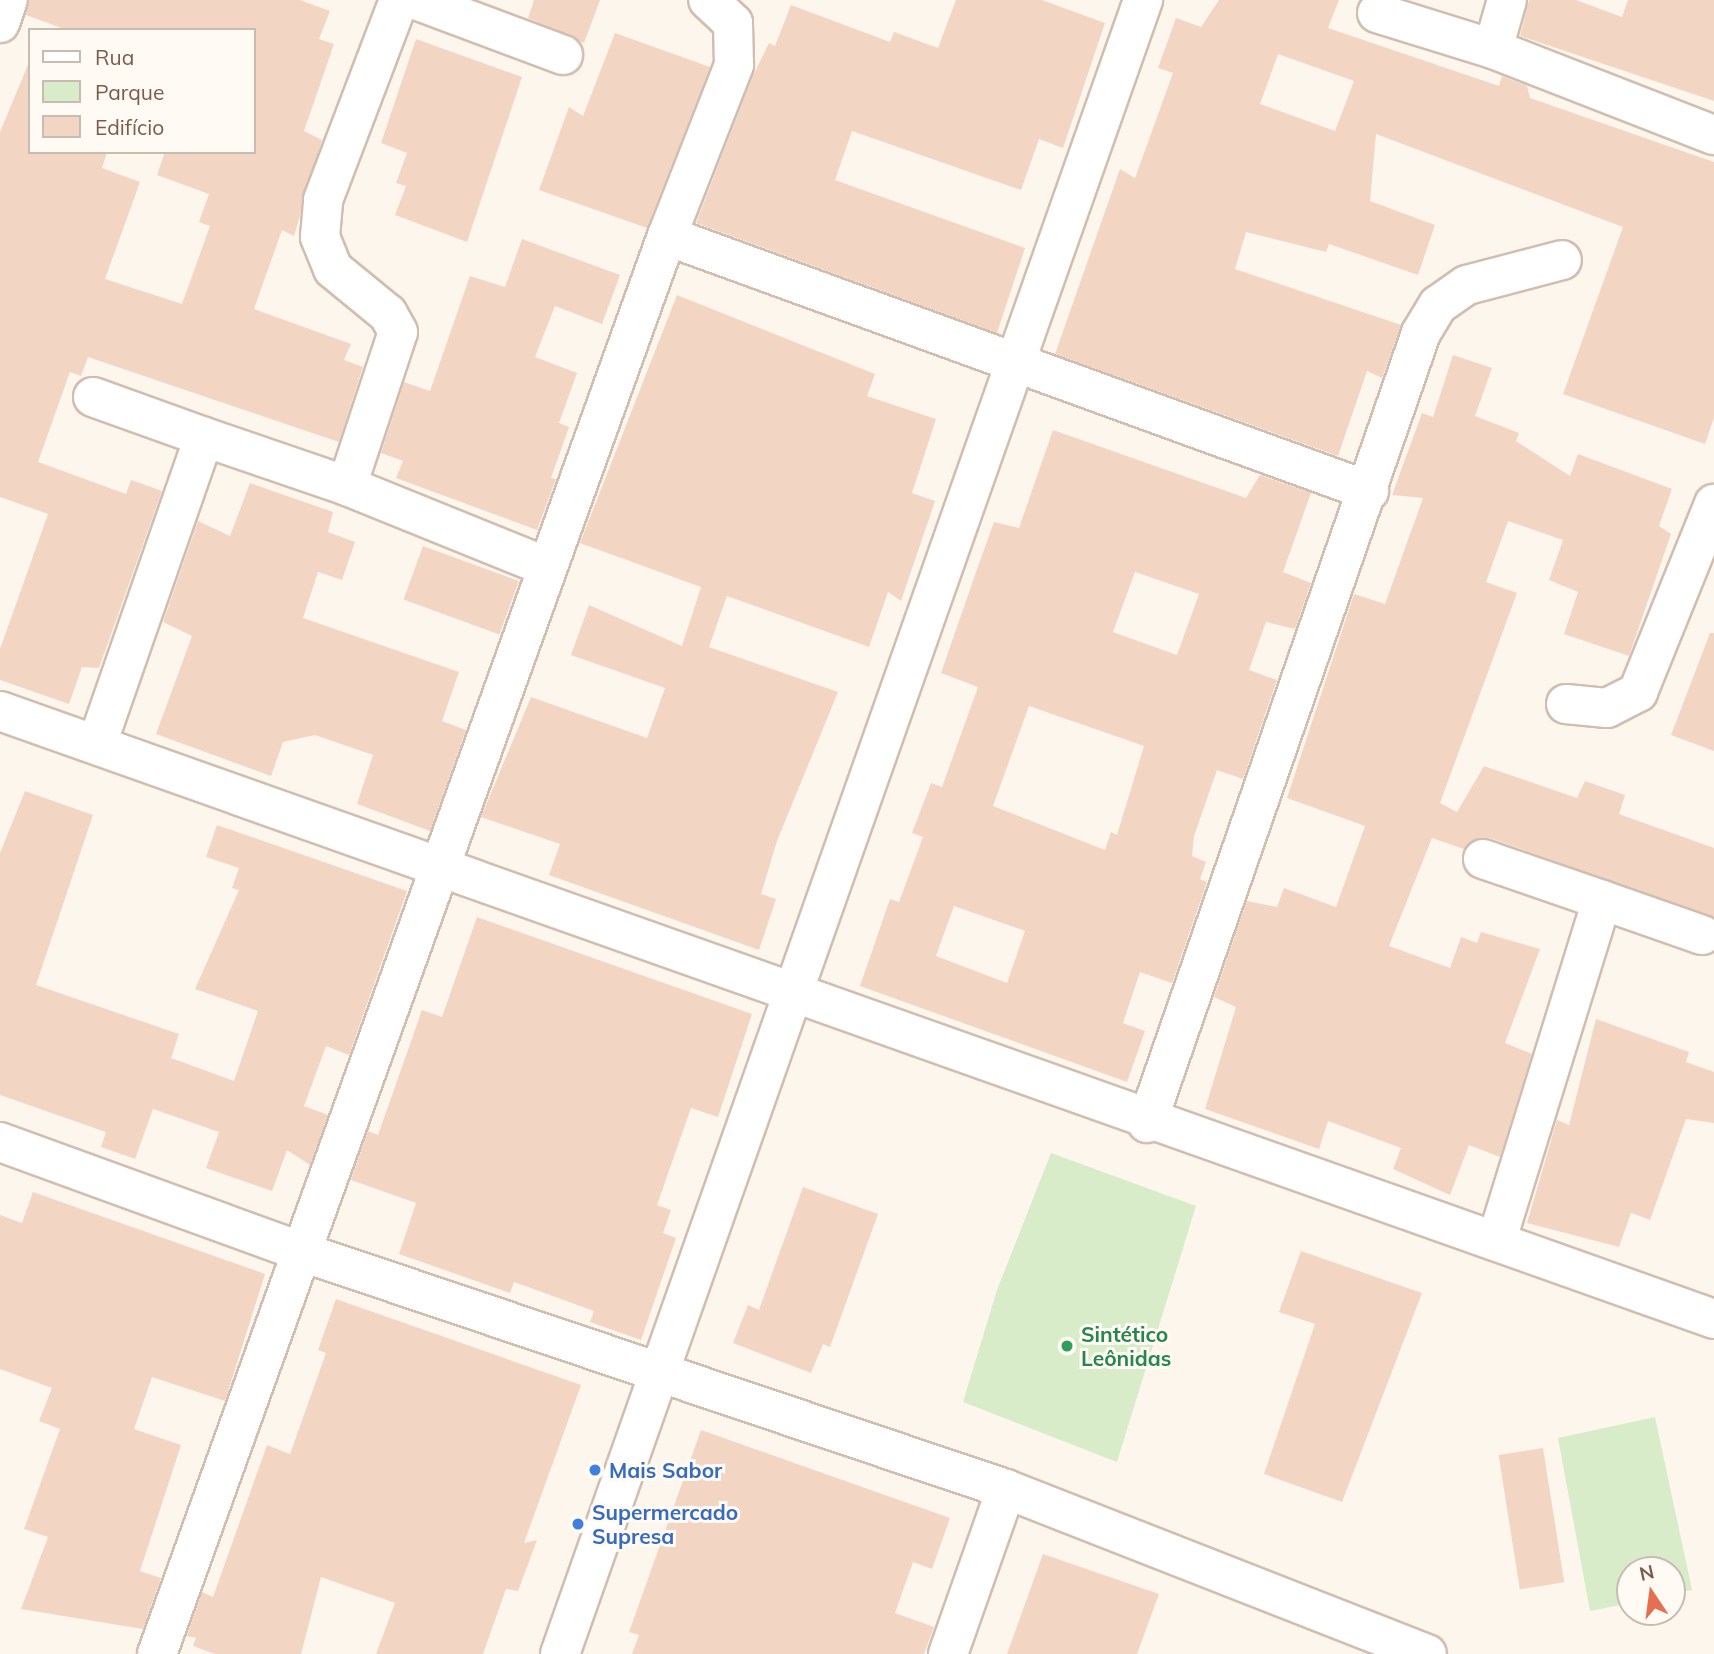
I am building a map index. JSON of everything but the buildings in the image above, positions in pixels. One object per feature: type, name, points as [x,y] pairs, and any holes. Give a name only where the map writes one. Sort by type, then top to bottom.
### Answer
[{"type":"street","points":[[0,23],[8,0]]},
{"type":"street","points":[[347,486],[396,354],[398,332],[388,314],[333,270],[320,237],[323,200],[399,0]]},
{"type":"street","points":[[416,0],[563,55]]},
{"type":"street","points":[[157,1654],[305,1253],[438,872],[667,236],[734,65],[733,23],[708,0]]},
{"type":"street","points":[[560,1654],[1143,0]]},
{"type":"street","points":[[1493,49],[1507,0]]},
{"type":"street","points":[[1377,13],[1493,49],[1714,135]]},
{"type":"street","points":[[667,236],[1016,359],[1370,491]]},
{"type":"street","points":[[1147,1123],[1370,491],[1421,333],[1438,305],[1503,271],[1562,260]]},
{"type":"street","points":[[93,397],[347,486],[547,567]]},
{"type":"street","points":[[97,745],[204,437]]},
{"type":"street","points":[[1566,704],[1607,708],[1638,692],[1714,504]]},
{"type":"street","points":[[0,711],[438,872],[796,990],[1147,1123],[1497,1240],[1714,1320]]},
{"type":"street","points":[[1483,859],[1702,935]]},
{"type":"street","points":[[1497,1240],[1602,900]]},
{"type":"street","points":[[0,1142],[305,1253],[659,1369],[1006,1489],[1341,1640],[1427,1654]]},
{"type":"street","points":[[948,1654],[1006,1489]]},
{"type":"green space","name":"Sintético Leônidas","points":[[1051,1153],[1196,1206],[1117,1462],[963,1402],[997,1290]]},
{"type":"green space","points":[[1655,1417],[1685,1556],[1616,1556],[1616,1606],[1590,1611],[1558,1438]]},
{"type":"green space","points":[[1686,1562],[1692,1590],[1686,1591]]},
{"type":"place","name":"Sintético Leônidas","points":[[1067,1346]]},
{"type":"place","name":"Mais Sabor","points":[[595,1470]]},
{"type":"place","name":"Supermercado Supresa","points":[[578,1524]]}]
